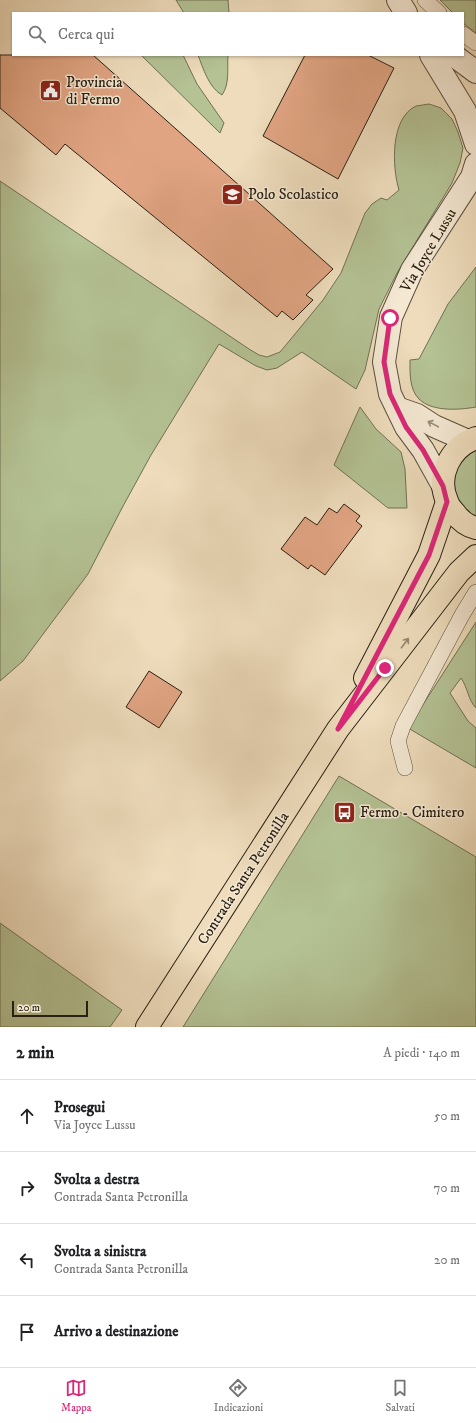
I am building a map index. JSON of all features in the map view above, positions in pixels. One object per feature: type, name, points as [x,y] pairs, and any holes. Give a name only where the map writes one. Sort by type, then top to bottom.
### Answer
[{"type":"main road","name":"Contrada Santa Petronilla","points":[[338,729],[429,555],[445,494],[445,468],[455,451],[472,439]]},
{"type":"main road","points":[[445,494],[458,518],[476,528]]},
{"type":"main road","name":"Contrada Santa Petronilla","points":[[147,1027],[338,729],[459,572],[476,556]]},
{"type":"street","points":[[398,0],[405,12]]},
{"type":"street","points":[[432,56],[465,111],[476,144]]},
{"type":"street","points":[[454,56],[476,72]]},
{"type":"street","name":"Via Joyce Lussu","points":[[445,494],[423,450],[406,427],[390,394],[384,362],[390,318],[412,270],[472,177],[476,164]]},
{"type":"street","points":[[397,408],[417,415],[434,426],[472,439]]},
{"type":"lane","points":[[425,0],[438,12]]},
{"type":"lane","points":[[464,35],[476,43]]},
{"type":"lane","points":[[404,768],[398,741],[404,726],[462,615],[476,592]]},
{"type":"green space","points":[[176,0],[228,0],[229,12],[183,12]]},
{"type":"green space","points":[[440,0],[476,0],[476,33],[464,24],[464,12],[452,12]]},
{"type":"green space","points":[[142,56],[183,56],[197,84],[224,123],[220,133]]},
{"type":"green space","points":[[198,56],[228,56],[228,76],[225,91],[222,95],[213,88],[204,72]]},
{"type":"green space","points":[[429,104],[441,108],[452,119],[463,148],[460,163],[452,183],[397,273],[379,309],[365,370],[356,389],[302,352],[277,368],[267,370],[256,366],[219,344],[151,455],[88,574],[23,661],[0,681],[0,181],[249,349],[259,355],[267,357],[280,352],[323,300],[341,273],[365,213],[372,204],[381,198],[387,200],[399,190],[394,156],[397,132],[401,121],[408,112],[416,106]]},
{"type":"green space","points":[[476,267],[476,407],[446,409],[431,406],[419,399],[413,390],[410,360],[419,359],[448,304]]},
{"type":"green space","points":[[360,407],[376,429],[401,452],[405,469],[407,508],[388,508],[334,465]]},
{"type":"green space","points":[[476,447],[476,518],[458,504],[453,492],[455,467]]},
{"type":"green space","points":[[476,622],[476,708],[471,701],[461,678],[450,693],[468,721],[476,728],[476,768],[408,728]]},
{"type":"green space","points":[[339,776],[476,857],[476,1027],[183,1027]]},
{"type":"green space","points":[[0,923],[122,1010],[110,1027],[0,1027]]},
{"type":"building","points":[[0,55],[94,56],[333,269],[306,295],[313,300],[293,320],[282,311],[277,317],[65,144],[56,155],[0,108]]},
{"type":"building","points":[[304,56],[370,56],[394,68],[338,179],[263,136]]},
{"type":"building","points":[[344,504],[360,516],[356,521],[362,526],[325,575],[311,565],[308,569],[281,549],[305,517],[317,525],[329,508],[337,513]]},
{"type":"building","points":[[149,671],[182,692],[159,728],[126,707]]},
{"type":"place","name":"Provincia di Fermo","points":[[51,91]]},
{"type":"place","name":"Polo Scolastico","points":[[232,194]]},
{"type":"place","name":"Fermo - Cimitero","points":[[344,812]]},
{"type":"route","points":[[385,668],[338,729],[429,555],[447,502],[443,486],[423,450],[406,427],[390,394],[384,362],[390,318]]}]
